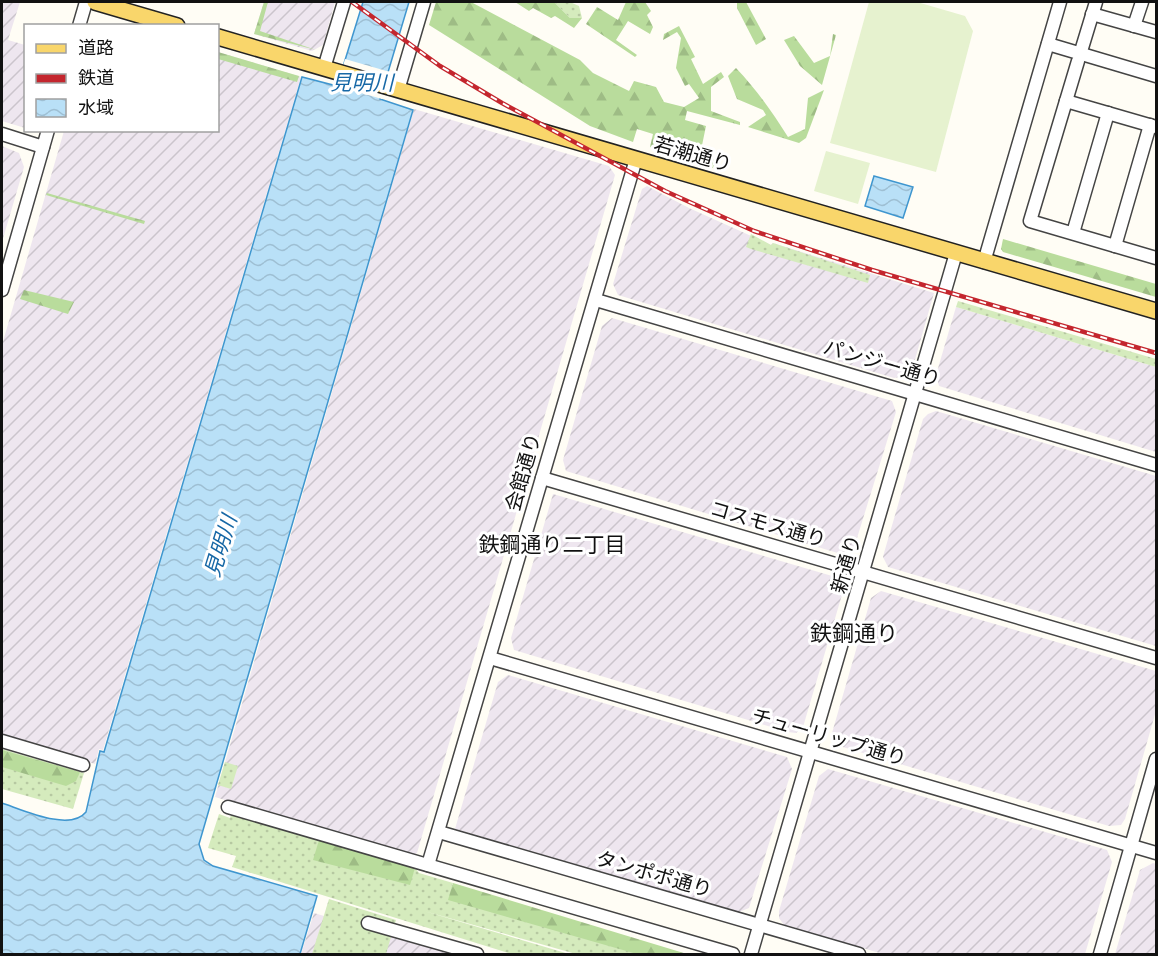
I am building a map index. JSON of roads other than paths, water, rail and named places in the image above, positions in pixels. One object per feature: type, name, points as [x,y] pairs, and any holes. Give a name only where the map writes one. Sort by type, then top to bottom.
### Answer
[{"type":"main road","points":[[95,2],[170,24]]},
{"type":"main road","name":"若潮通り","points":[[219,37],[1156,311]]},
{"type":"street","points":[[80,24],[86,2]]},
{"type":"street","points":[[324,68],[344,2]]},
{"type":"street","points":[[392,88],[424,2]]},
{"type":"street","points":[[984,262],[1060,2]]},
{"type":"street","points":[[1134,26],[1142,2]]},
{"type":"street","points":[[1082,48],[1094,8],[1134,26],[1156,32]]},
{"type":"street","points":[[1048,44],[1156,76]]},
{"type":"street","points":[[1078,61],[1030,221],[1156,258]]},
{"type":"street","points":[[1066,101],[1153,126],[1115,246]]},
{"type":"street","points":[[1072,233],[1108,113]]},
{"type":"street","points":[[2,290],[47,132]]},
{"type":"street","points":[[2,134],[43,147]]},
{"type":"street","name":"会館通り","points":[[428,865],[636,159]]},
{"type":"street","name":"新通り","points":[[751,954],[956,253]]},
{"type":"street","name":"パンジー通り","points":[[596,300],[1156,465]]},
{"type":"street","name":"コスモス通り","points":[[542,478],[1156,658]]},
{"type":"street","name":"チューリップ通り","points":[[490,658],[1156,853]]},
{"type":"street","points":[[2,741],[83,765]]},
{"type":"street","points":[[1100,954],[1156,759]]},
{"type":"street","points":[[228,807],[733,954]]},
{"type":"street","name":"タンポポ通り","points":[[439,832],[859,954]]},
{"type":"street","points":[[368,923],[477,954]]},
{"type":"water","name":"見明川","points":[[363,2],[409,2],[380,99],[413,110],[199,844],[204,860],[213,866],[317,896],[300,954],[2,954],[2,803],[58,820],[79,818],[86,812],[100,751],[104,752],[302,77],[337,86]]},
{"type":"water","points":[[874,176],[913,187],[903,218],[865,206]]},
{"type":"railway","points":[[352,2],[440,66],[502,103],[665,191],[754,231],[872,270],[1156,353]]},
{"type":"district","name":"鉄鋼通り二丁目","points":[[552,545]]},
{"type":"district","name":"鉄鋼通り","points":[[854,633]]}]
